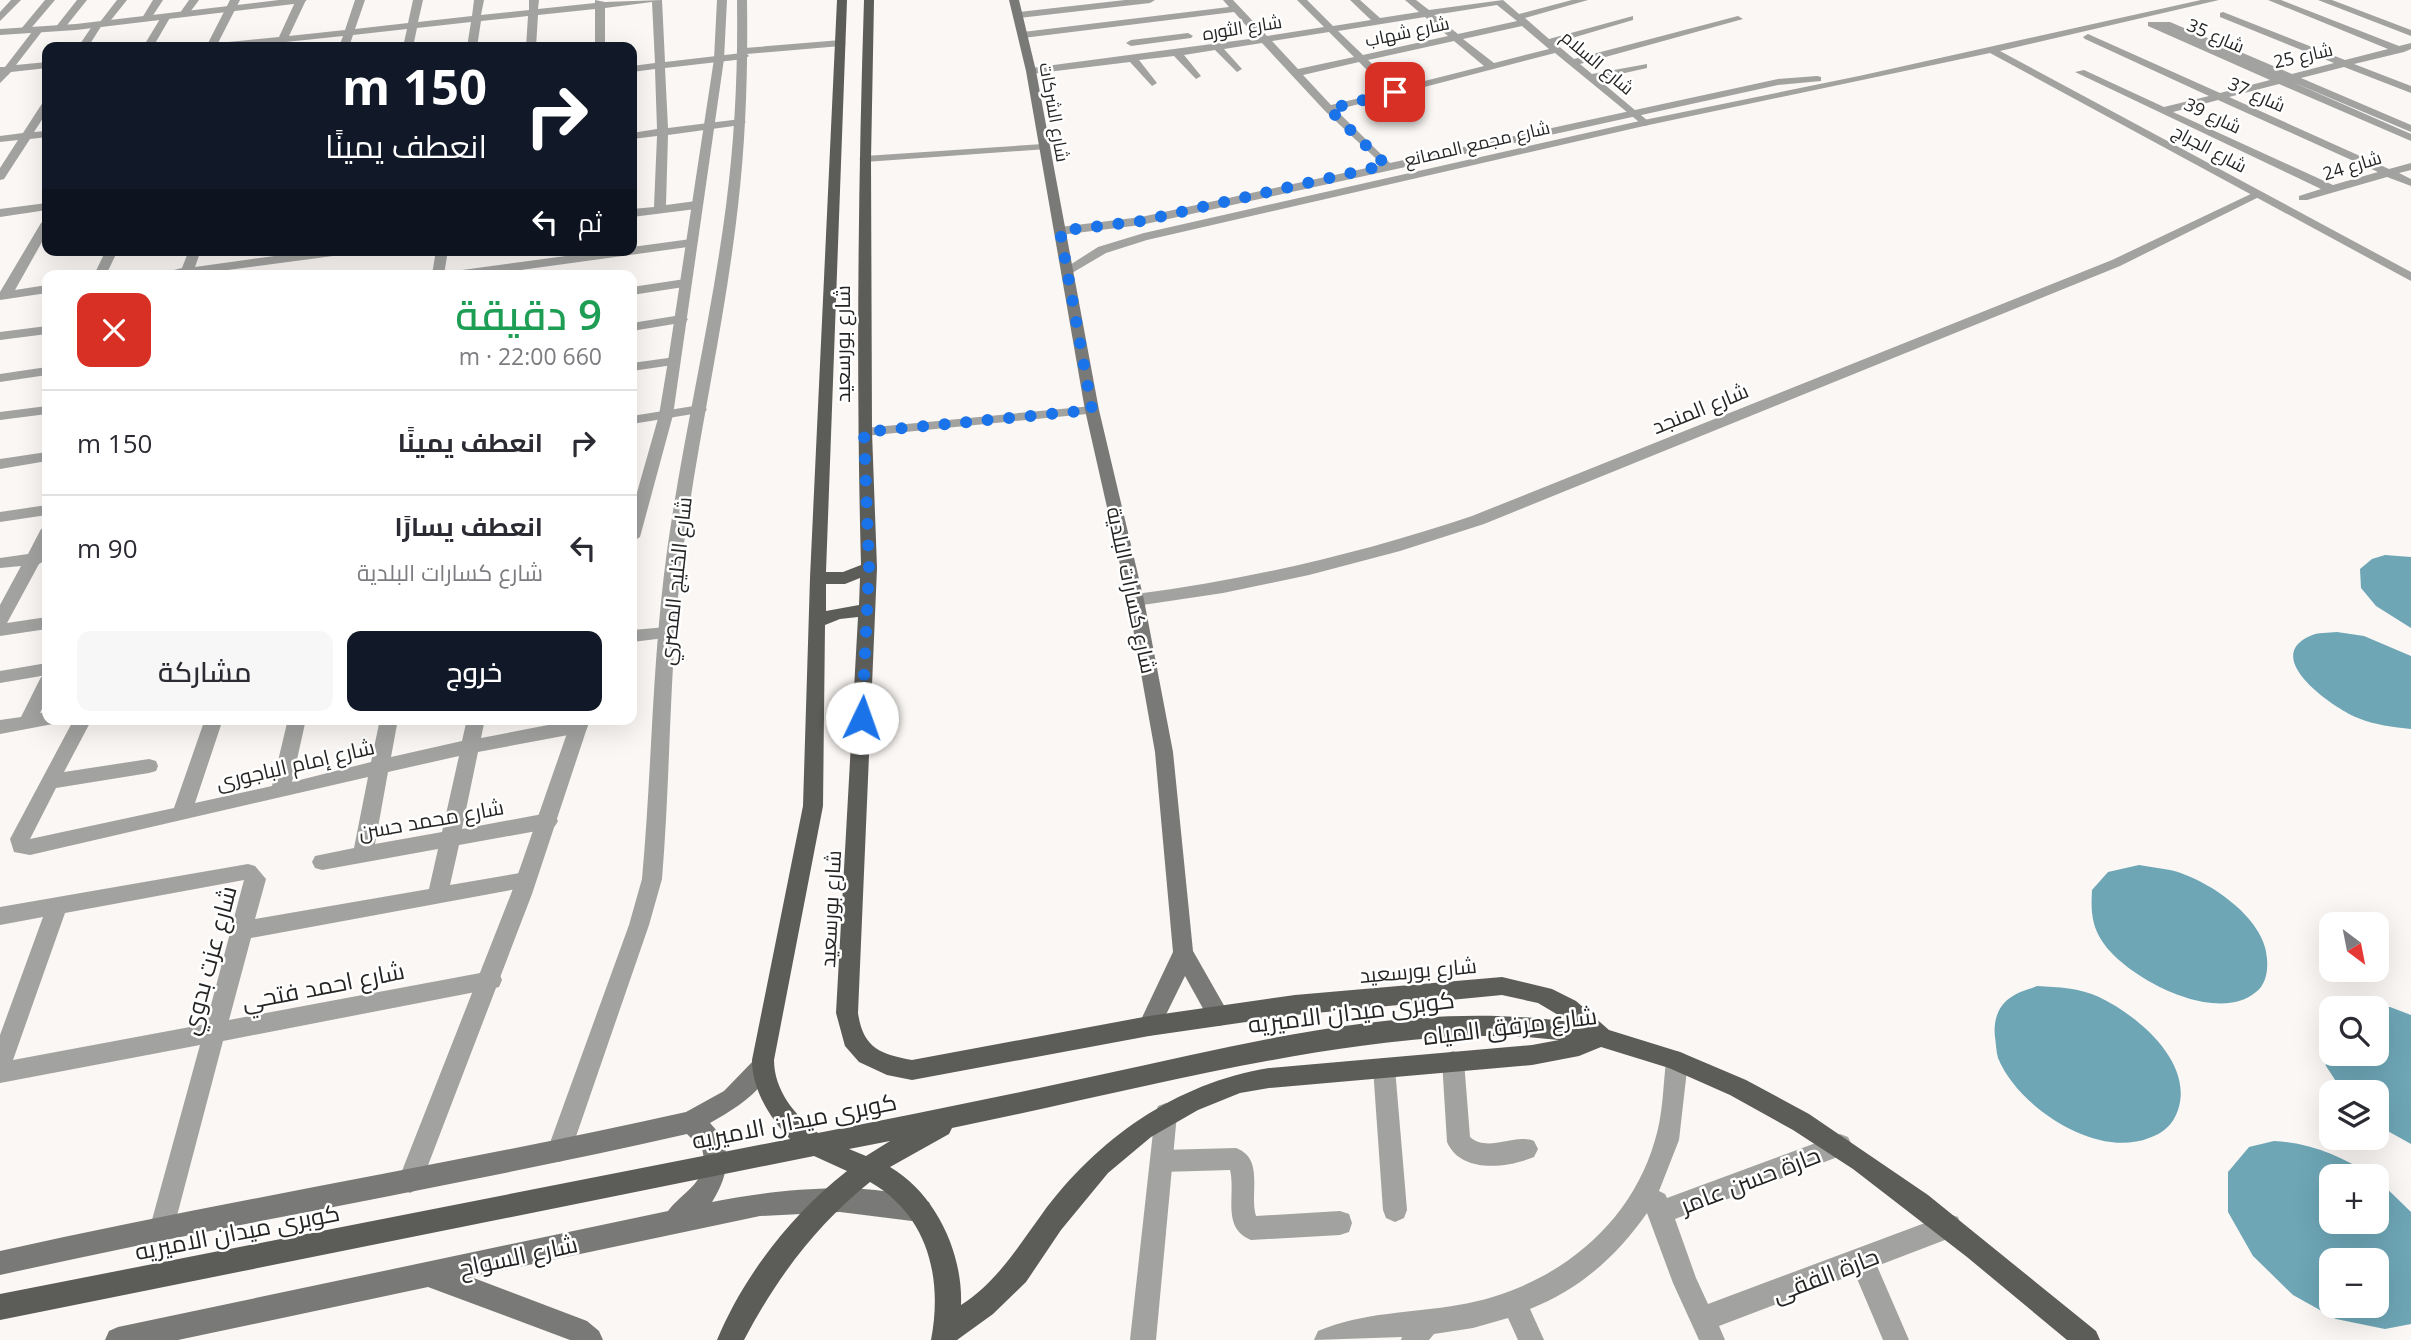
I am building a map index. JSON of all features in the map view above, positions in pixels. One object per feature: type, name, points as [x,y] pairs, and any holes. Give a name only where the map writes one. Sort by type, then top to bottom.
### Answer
[{"type":"main road","name":"شارع بورسعيد","points":[[763,1066],[813,806],[818,578],[842,0]]},
{"type":"main road","name":"شارع بورسعيد","points":[[869,0],[865,159],[864,432],[869,568],[847,1013],[848,1028],[854,1042],[864,1054],[878,1062],[912,1070],[1149,1026],[1294,1005],[1502,986],[1533,991],[1556,1000],[1578,1013],[1601,1037]]},
{"type":"main road","name":"شارع الشركات","points":[[1014,0],[1031,71],[1060,231]]},
{"type":"main road","name":"شارع كسارات البلدية","points":[[1060,231],[1092,410],[1136,600],[1164,752],[1183,952],[1219,1016]]},
{"type":"main road","points":[[818,578],[845,578],[869,568]]},
{"type":"main road","points":[[818,621],[837,613],[867,610]]},
{"type":"main road","name":"شارع كسارات البلدية","points":[[1149,1026],[1174,977],[1183,952]]},
{"type":"main road","name":"كوبرى ميدان الاميريه","points":[[0,1307],[977,1112],[1252,1051],[1469,1023],[1545,1028],[1601,1037]]},
{"type":"main road","name":"شارع مرفق المياه","points":[[946,1335],[984,1305],[1017,1273],[1060,1212],[1100,1165],[1143,1129],[1190,1102],[1240,1083],[1555,1052],[1601,1037],[1677,1061],[1743,1088],[1840,1145],[1949,1226],[2087,1340]]},
{"type":"main road","points":[[0,1263],[162,1227],[410,1181],[690,1122],[732,1099],[763,1066]]},
{"type":"main road","points":[[763,1066],[770,1090],[782,1112],[799,1132],[820,1148],[887,1179],[920,1210],[937,1240],[947,1275],[950,1301],[946,1335]]},
{"type":"main road","points":[[730,1340],[772,1265],[832,1197],[866,1169],[902,1145],[939,1126],[977,1112]]},
{"type":"main road","points":[[666,1223],[695,1205],[713,1177],[716,1149],[702,1128],[690,1122]]},
{"type":"main road","name":"شارع السواح","points":[[118,1340],[760,1204],[802,1199],[881,1202],[920,1210]]},
{"type":"main road","points":[[427,1274],[554,1320],[578,1330],[590,1340]]},
{"type":"street","points":[[0,18],[16,0]]},
{"type":"street","points":[[24,31],[50,0]]},
{"type":"street","points":[[60,28],[82,0]]},
{"type":"street","points":[[87,42],[122,0]]},
{"type":"street","points":[[147,18],[158,0]]},
{"type":"street","points":[[185,13],[194,0]]},
{"type":"street","points":[[0,32],[101,24],[233,4],[302,0],[281,42]]},
{"type":"street","points":[[346,42],[360,0]]},
{"type":"street","points":[[409,42],[418,0]]},
{"type":"street","points":[[473,42],[479,0]]},
{"type":"street","points":[[531,42],[534,0]]},
{"type":"street","points":[[288,42],[600,3],[651,0]]},
{"type":"street","points":[[657,0],[663,132],[660,210]]},
{"type":"street","name":"شارع الخليج المصري","points":[[637,519],[666,415],[675,361],[719,59],[722,0]]},
{"type":"street","name":"شارع الخليج المصري","points":[[559,1151],[639,925],[652,879],[674,551],[700,409],[741,122],[744,54],[742,0]]},
{"type":"street","points":[[1019,15],[1150,0]]},
{"type":"street","points":[[1228,0],[1329,109],[1386,165]]},
{"type":"street","points":[[1302,0],[1395,92]]},
{"type":"street","points":[[1355,0],[1378,21]]},
{"type":"street","points":[[1412,1],[1433,0]]},
{"type":"street","name":"شارع شهاب","points":[[1296,73],[1456,38],[1583,0]]},
{"type":"street","name":"شارع مجمع المصانع","points":[[1068,270],[1089,256],[1129,240],[1644,123],[1859,79],[2214,0]]},
{"type":"street","points":[[2273,0],[2411,54]]},
{"type":"street","points":[[2323,0],[2411,33]]},
{"type":"street","points":[[1412,1],[1492,67]]},
{"type":"street","name":"شارع الثوره","points":[[1031,71],[1265,40],[1498,1]]},
{"type":"street","name":"شارع السلام","points":[[1498,1],[1644,123]]},
{"type":"street","points":[[600,3],[600,42]]},
{"type":"street","points":[[214,42],[233,4]]},
{"type":"street","points":[[1023,35],[1237,9]]},
{"type":"street","points":[[2223,15],[2411,90]]},
{"type":"street","points":[[151,42],[166,16]]},
{"type":"street","points":[[1173,17],[1198,50]]},
{"type":"street","points":[[1548,42],[1630,18]]},
{"type":"street","points":[[1572,63],[1738,19]]},
{"type":"street","name":"شارع 35","points":[[2411,129],[2167,24],[2151,24],[2411,138]]},
{"type":"street","points":[[0,80],[4,70],[38,30]]},
{"type":"street","points":[[1131,43],[1188,36]]},
{"type":"street","name":"شارع 37","points":[[2088,37],[2411,183]]},
{"type":"street","points":[[637,68],[841,43]]},
{"type":"street","name":"شارع 25","points":[[2163,111],[2276,79],[2411,46]]},
{"type":"street","points":[[1217,47],[1237,69]]},
{"type":"street","points":[[1329,109],[1556,50]]},
{"type":"street","name":"شارع الجراج","points":[[1992,50],[2411,277]]},
{"type":"street","points":[[1177,53],[1196,76]]},
{"type":"street","points":[[1133,59],[1152,83]]},
{"type":"street","points":[[4,70],[42,66]]},
{"type":"street","points":[[1590,78],[1643,66]]},
{"type":"street","name":"شارع 39","points":[[2080,72],[2331,190]]},
{"type":"street","name":"شارع مجمع المصانع","points":[[1060,231],[1141,221],[1386,165],[1778,82],[1859,79]]},
{"type":"street","points":[[0,177],[42,112]]},
{"type":"street","points":[[637,135],[741,122]]},
{"type":"street","points":[[0,139],[42,134]]},
{"type":"street","points":[[865,159],[1043,147]]},
{"type":"street","name":"شارع 24","points":[[2303,198],[2411,166]]},
{"type":"street","name":"شارع المنجد","points":[[1136,600],[1248,583],[1310,570],[1425,538],[1478,520],[2094,272],[2180,234],[2259,194]]},
{"type":"street","points":[[637,212],[696,205]]},
{"type":"street","points":[[0,213],[42,208]]},
{"type":"street","points":[[3,295],[42,231]]},
{"type":"street","points":[[637,250],[691,243]]},
{"type":"street","points":[[213,270],[271,256]]},
{"type":"street","points":[[492,270],[595,256]]},
{"type":"street","points":[[637,290],[685,283]]},
{"type":"street","points":[[3,295],[42,290]]},
{"type":"street","points":[[637,326],[681,320]]},
{"type":"street","points":[[0,336],[42,331]]},
{"type":"street","points":[[637,367],[675,361]]},
{"type":"street","points":[[0,378],[42,372]]},
{"type":"street","points":[[637,419],[700,409]]},
{"type":"street","points":[[864,432],[1092,410]]},
{"type":"street","points":[[0,416],[42,411]]},
{"type":"street","points":[[0,464],[42,458]]},
{"type":"street","points":[[0,517],[42,511]]},
{"type":"street","points":[[0,563],[40,558]]},
{"type":"street","points":[[0,620],[40,558]]},
{"type":"street","points":[[0,630],[42,624]]},
{"type":"street","points":[[637,635],[667,632]]},
{"type":"street","points":[[0,677],[42,671]]},
{"type":"street","points":[[27,722],[42,692]]},
{"type":"street","points":[[0,726],[42,720]]},
{"type":"street","points":[[50,782],[80,725]]},
{"type":"street","points":[[182,813],[212,725]]},
{"type":"street","points":[[280,792],[295,725]]},
{"type":"street","points":[[363,855],[388,725]]},
{"type":"street","points":[[438,895],[475,725]]},
{"type":"street","name":"شارع إمام الباجورى","points":[[50,782],[20,839],[21,846],[30,847],[280,792],[472,745],[570,725]]},
{"type":"street","points":[[410,1181],[491,980],[579,725]]},
{"type":"street","points":[[50,782],[149,766]]},
{"type":"street","name":"شارع محمد حسن","points":[[322,862],[548,821]]},
{"type":"street","name":"شارع عزت بدوي","points":[[0,916],[248,872],[256,879],[162,1227]]},
{"type":"street","points":[[244,930],[526,880]]},
{"type":"street","points":[[0,1066],[57,905]]},
{"type":"street","name":"شارع احمد فتحي","points":[[0,1073],[491,980]]},
{"type":"street","points":[[1453,1061],[1459,1142],[1465,1150],[1474,1155],[1484,1155],[1526,1149]]},
{"type":"street","points":[[1327,1340],[1345,1334],[1421,1330],[1513,1302],[1550,1287],[1584,1267],[1612,1242],[1635,1213],[1653,1182],[1668,1137],[1677,1061]]},
{"type":"street","points":[[1384,1068],[1395,1210]]},
{"type":"street","points":[[1143,1340],[1166,1114]]},
{"type":"street","name":"حارة حسن عامر","points":[[1659,1213],[1840,1145]]},
{"type":"street","points":[[1162,1161],[1236,1159],[1242,1168],[1242,1217],[1251,1228],[1340,1223]]},
{"type":"street","points":[[1653,1182],[1659,1213],[1707,1330]]},
{"type":"street","name":"حارة الفقى","points":[[1707,1330],[1861,1261],[1949,1226]]},
{"type":"street","points":[[1861,1261],[1896,1340]]},
{"type":"street","points":[[1513,1302],[1531,1340]]},
{"type":"water","points":[[2385,555],[2411,557],[2411,628],[2376,606],[2361,588],[2360,569],[2372,559]]},
{"type":"water","points":[[2337,632],[2364,636],[2411,656],[2411,729],[2377,724],[2347,713],[2320,694],[2297,669],[2293,657],[2297,645],[2313,635]]},
{"type":"water","points":[[2139,865],[2184,874],[2216,891],[2245,915],[2264,944],[2267,959],[2266,977],[2256,992],[2239,1001],[2218,1003],[2196,1000],[2150,982],[2114,955],[2096,929],[2092,890],[2108,872]]},
{"type":"water","points":[[2037,986],[2077,990],[2099,997],[2130,1016],[2159,1042],[2178,1075],[2181,1092],[2178,1110],[2167,1128],[2149,1138],[2128,1143],[2106,1141],[2083,1135],[2061,1124],[2023,1094],[1998,1058],[1995,1025],[2000,1008],[2008,999]]},
{"type":"water","points":[[2389,1007],[2411,1015],[2411,1144],[2389,1132],[2389,1080],[2335,1080],[2326,1066],[2389,1066]]},
{"type":"water","points":[[2274,1141],[2301,1144],[2352,1164],[2319,1164],[2319,1234],[2389,1234],[2389,1191],[2411,1212],[2411,1324],[2385,1329],[2334,1318],[2389,1318],[2389,1248],[2319,1248],[2319,1310],[2293,1295],[2253,1256],[2228,1212],[2228,1172],[2249,1147]]},
{"type":"route","points":[[862,718],[869,568],[864,432],[1092,410],[1060,231],[1141,221],[1386,165],[1329,109],[1395,92]]}]
